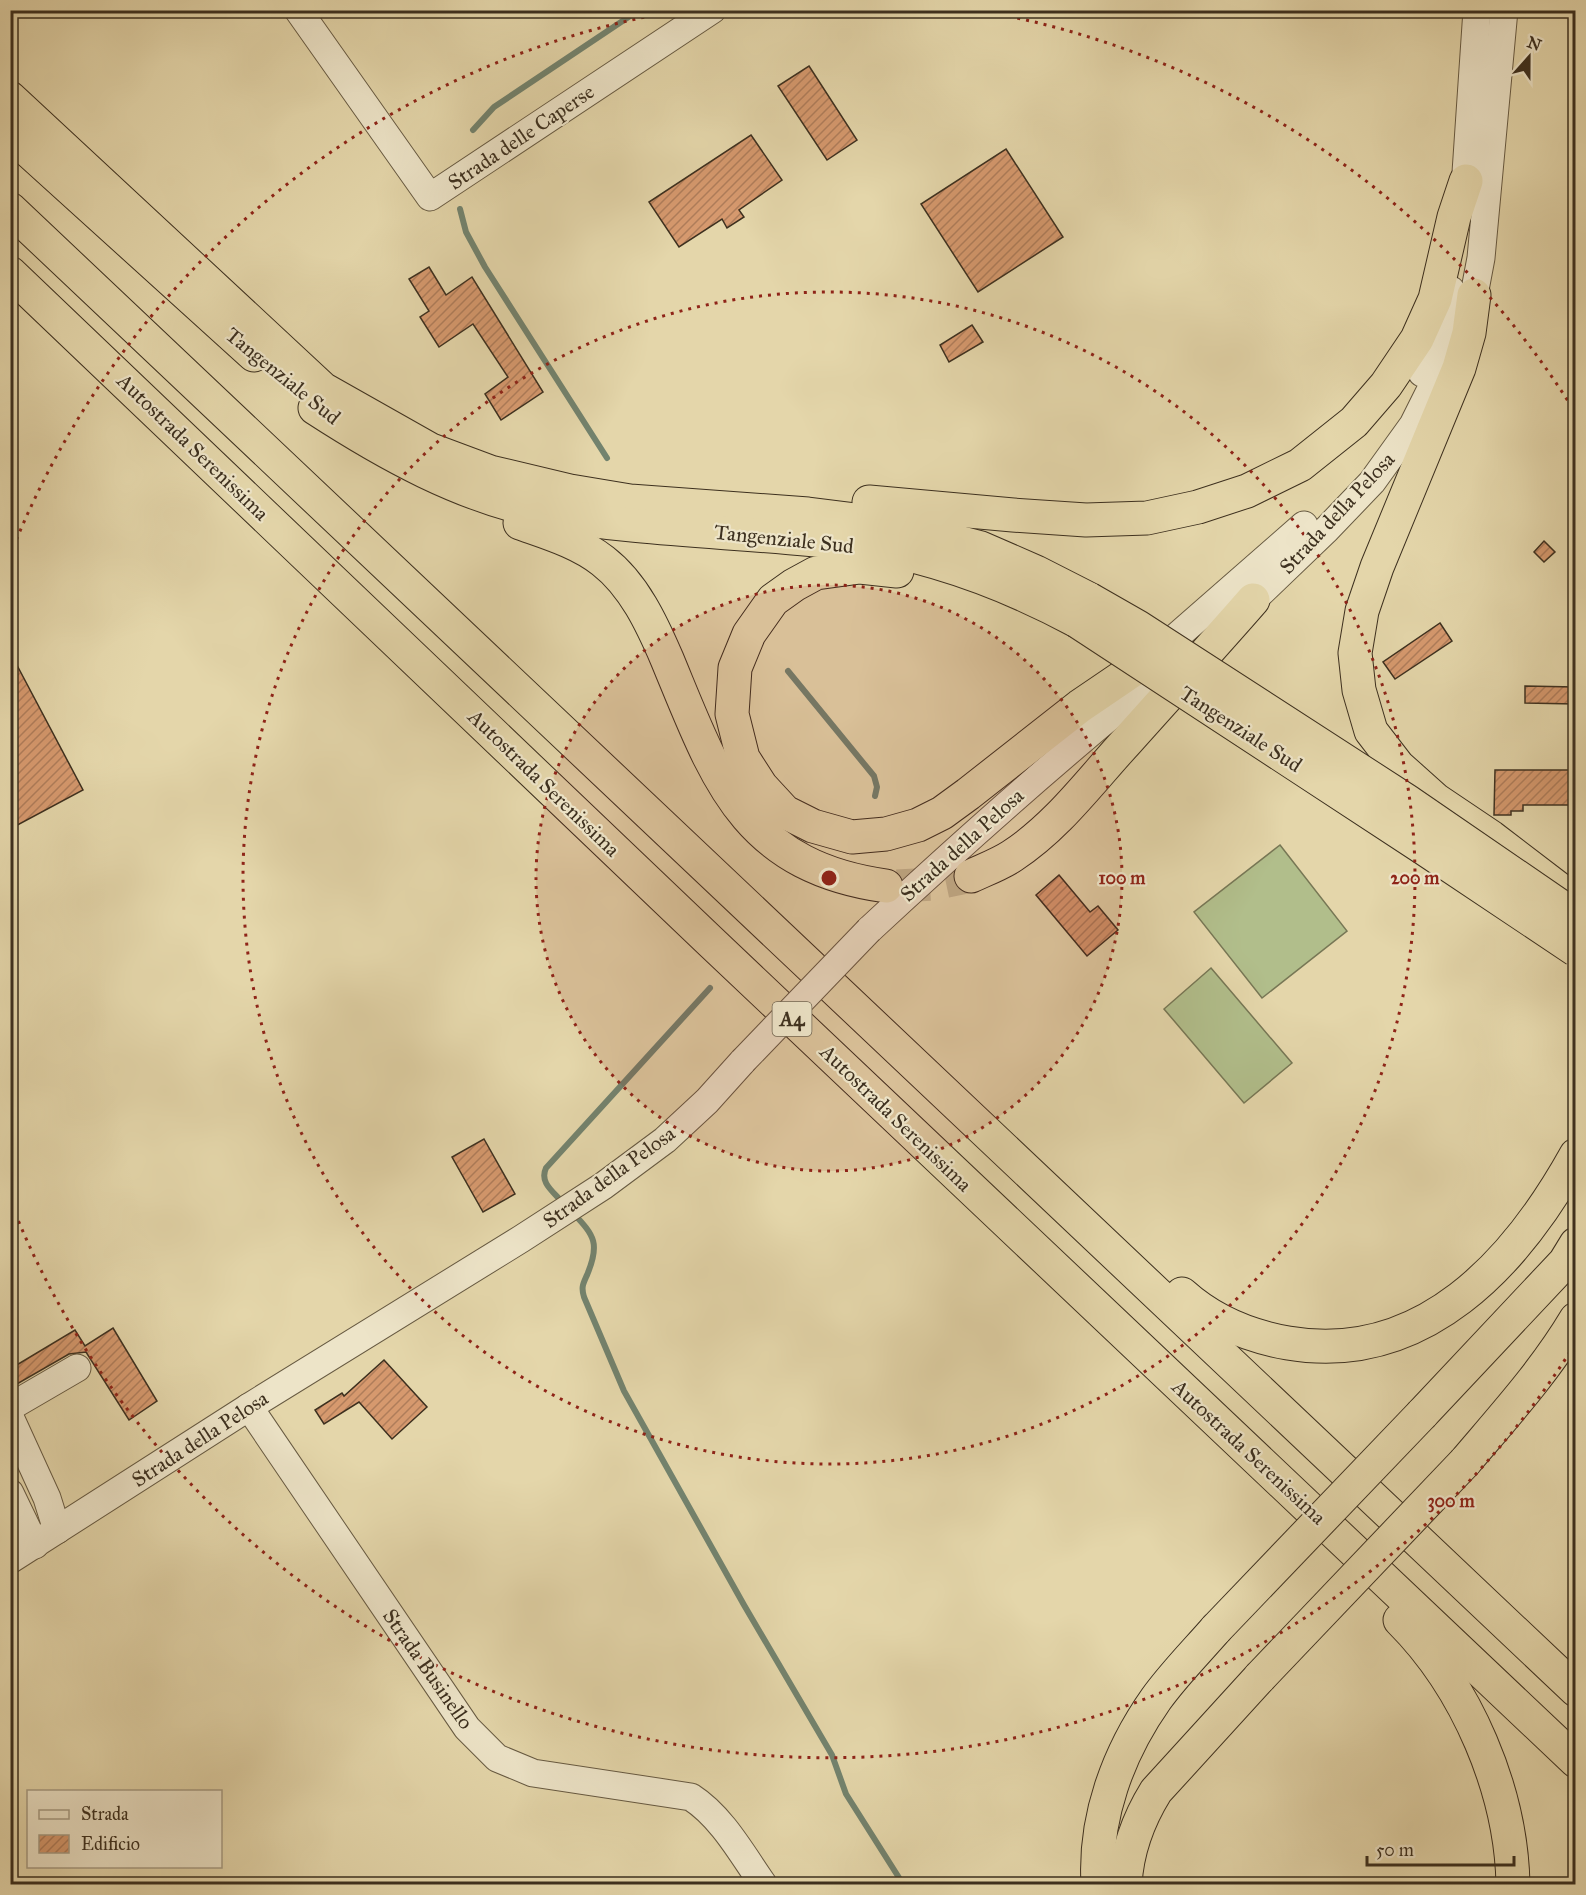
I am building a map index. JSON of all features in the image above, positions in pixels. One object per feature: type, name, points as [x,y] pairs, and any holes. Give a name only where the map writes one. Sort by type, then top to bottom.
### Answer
[{"type":"highway","name":"Tangenziale Sud","points":[[10,98],[324,390],[431,450],[490,472],[570,491],[630,501],[808,514],[888,524],[981,548],[1036,572],[1083,610],[1425,849],[1575,950]]},
{"type":"highway","name":"Tangenziale Sud","points":[[10,134],[312,406],[384,452],[428,474],[471,491],[544,512],[624,525],[780,536],[854,544],[941,563],[1034,598],[1138,627],[1407,801],[1575,917]]},
{"type":"highway","points":[[630,501],[696,495],[766,493],[1086,520],[1147,518],[1197,507],[1247,491],[1300,465],[1354,422],[1386,385],[1417,339],[1435,299],[1454,217],[1466,181]]},
{"type":"highway","name":"A4","points":[[10,209],[1575,1690]]},
{"type":"highway","name":"Autostrada Serenissima","points":[[10,273],[1575,1761]]},
{"type":"highway","points":[[1474,295],[1469,333],[1459,368],[1377,567],[1362,611],[1355,653],[1359,690],[1371,731],[1398,766],[1436,800],[1554,884],[1575,908]]},
{"type":"highway","points":[[312,406],[343,438],[381,465],[418,485],[571,542],[603,561],[629,589],[652,624],[711,763],[731,797],[757,828],[780,847],[808,865],[855,882],[886,886]]},
{"type":"highway","points":[[1034,598],[1017,600],[995,597],[960,584],[916,574],[860,567],[816,573],[808,577],[773,600],[749,634],[735,668],[732,714],[743,758],[761,786],[785,812],[813,826],[852,837],[886,834],[918,825],[942,813],[1089,700],[1158,653]]},
{"type":"highway","points":[[971,876],[1012,856],[1068,807],[1253,600]]},
{"type":"highway","points":[[751,909],[1194,1304],[1226,1324],[1264,1338],[1325,1347],[1365,1343],[1408,1329],[1444,1311],[1475,1288],[1509,1252],[1547,1202],[1575,1155]]},
{"type":"highway","points":[[808,1034],[1418,1640],[1449,1683],[1464,1709],[1489,1764],[1507,1830],[1513,1884]]},
{"type":"highway","points":[[1098,1884],[1098,1846],[1106,1804],[1130,1744],[1157,1697],[1216,1629],[1565,1262],[1575,1244]]},
{"type":"highway","points":[[1125,1884],[1135,1833],[1156,1791],[1260,1677],[1465,1462],[1533,1381],[1561,1344],[1575,1319]]},
{"type":"street","name":"Strada delle Caperse","points":[[298,10],[430,197],[712,10]]},
{"type":"street","name":"Strada della Pelosa","points":[[1089,732],[1125,688],[1158,653],[1281,547],[1348,483],[1402,414],[1440,331],[1456,271],[1466,181],[1477,10]]},
{"type":"street","name":"Strada della Pelosa","points":[[10,1560],[249,1407],[521,1239],[603,1186],[665,1140],[707,1101],[869,930],[1089,732],[1253,600],[1327,529],[1372,482],[1413,425],[1436,381],[1474,295],[1481,258],[1504,10]]},
{"type":"street","points":[[10,1407],[77,1368]]},
{"type":"street","name":"Strada Businello","points":[[249,1407],[466,1728],[497,1758],[533,1773],[691,1797],[706,1807],[763,1884]]},
{"type":"street","points":[[10,1417],[46,1498],[46,1537]]},
{"type":"street","points":[[10,1493],[46,1537]]},
{"type":"green space","points":[[1280,845],[1347,931],[1262,998],[1194,912]]},
{"type":"green space","points":[[1211,968],[1292,1063],[1244,1103],[1164,1009]]},
{"type":"building","points":[[809,66],[857,140],[827,160],[778,86]]},
{"type":"building","points":[[751,135],[782,180],[739,210],[744,217],[727,228],[722,219],[679,247],[649,202]]},
{"type":"building","points":[[1006,149],[1063,237],[978,292],[921,204]]},
{"type":"building","points":[[429,267],[446,295],[472,277],[543,392],[501,420],[485,394],[508,377],[473,324],[439,347],[420,317],[429,311],[409,279]]},
{"type":"building","points":[[972,325],[983,342],[949,362],[940,345]]},
{"type":"building","points":[[1544,541],[1555,552],[1544,562],[1534,552]]},
{"type":"building","points":[[1440,623],[1452,641],[1395,679],[1383,662]]},
{"type":"building","points":[[10,652],[83,790],[10,829]]},
{"type":"building","points":[[1525,686],[1575,687],[1575,704],[1525,703]]},
{"type":"building","points":[[1495,770],[1575,770],[1575,805],[1523,805],[1523,811],[1511,811],[1511,815],[1494,815]]},
{"type":"building","points":[[1059,875],[1090,912],[1098,906],[1118,930],[1087,956],[1036,895]]},
{"type":"building","points":[[484,1139],[515,1194],[483,1212],[452,1157]]},
{"type":"building","points":[[113,1328],[157,1401],[129,1420],[86,1352],[69,1354],[10,1388],[10,1369],[75,1330],[85,1346]]},
{"type":"building","points":[[384,1360],[427,1407],[392,1439],[359,1402],[324,1424],[315,1410],[342,1393],[344,1396]]},
{"type":"waterway","points":[[473,130],[494,107],[639,10]]},
{"type":"waterway","points":[[460,209],[466,232],[485,267],[607,458]]},
{"type":"waterway","points":[[788,671],[874,776],[877,787],[875,796]]},
{"type":"waterway","points":[[563,1203],[546,1183],[544,1178],[546,1168],[710,988]]},
{"type":"waterway","points":[[573,1213],[591,1235],[594,1248],[583,1286],[584,1297],[624,1391],[744,1605],[832,1755],[846,1794],[903,1884]]},
{"type":"tunnel","points":[[897,886],[933,884],[971,876]]}]
